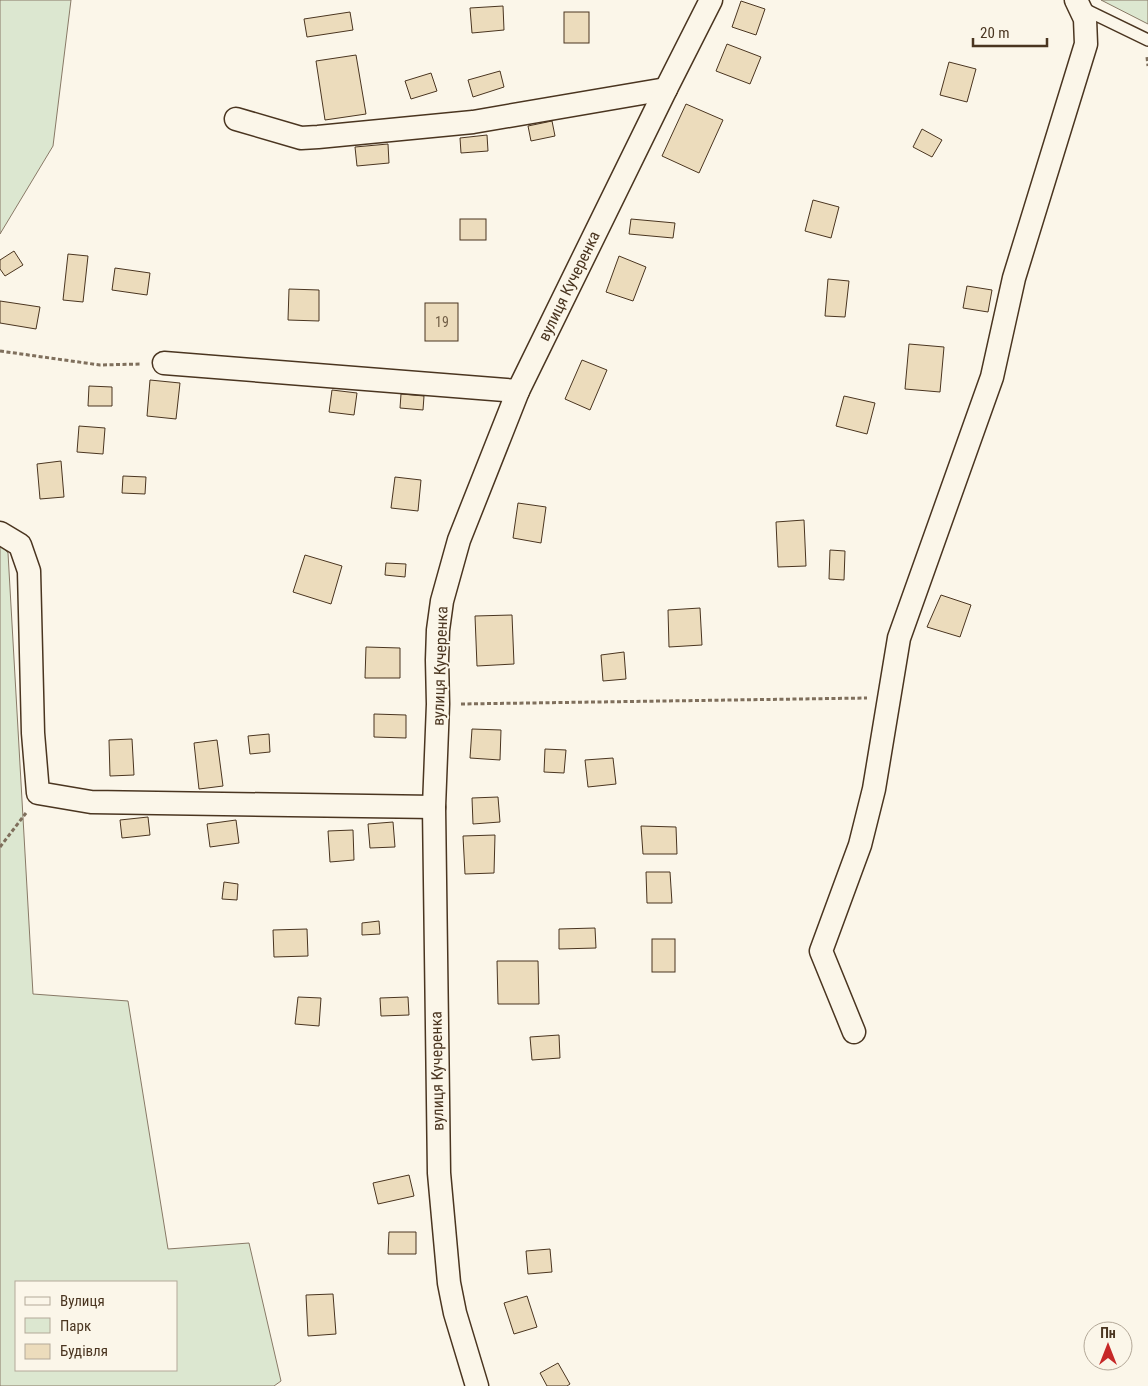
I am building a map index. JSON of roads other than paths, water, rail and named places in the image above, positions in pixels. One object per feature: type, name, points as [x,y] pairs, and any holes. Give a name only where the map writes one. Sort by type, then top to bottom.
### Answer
[{"type":"street","name":"вулиця Кучеренка","points":[[477,1386],[448,1283],[442,1219],[439,1154],[434,808],[438,704],[438,630],[442,601],[460,540],[518,391],[666,89],[705,1]]},
{"type":"street","points":[[854,1032],[821,951],[860,845],[874,790],[899,638],[992,377],[1014,278],[1086,44],[1085,19],[1077,3]]},
{"type":"street","points":[[236,119],[301,138],[318,137],[473,122],[666,89]]},
{"type":"street","points":[[164,363],[518,391]]},
{"type":"street","points":[[0,533],[20,545],[30,571],[33,733],[38,793],[91,802],[434,808]]},
{"type":"lane","points":[[1077,3],[1148,40]]}]
